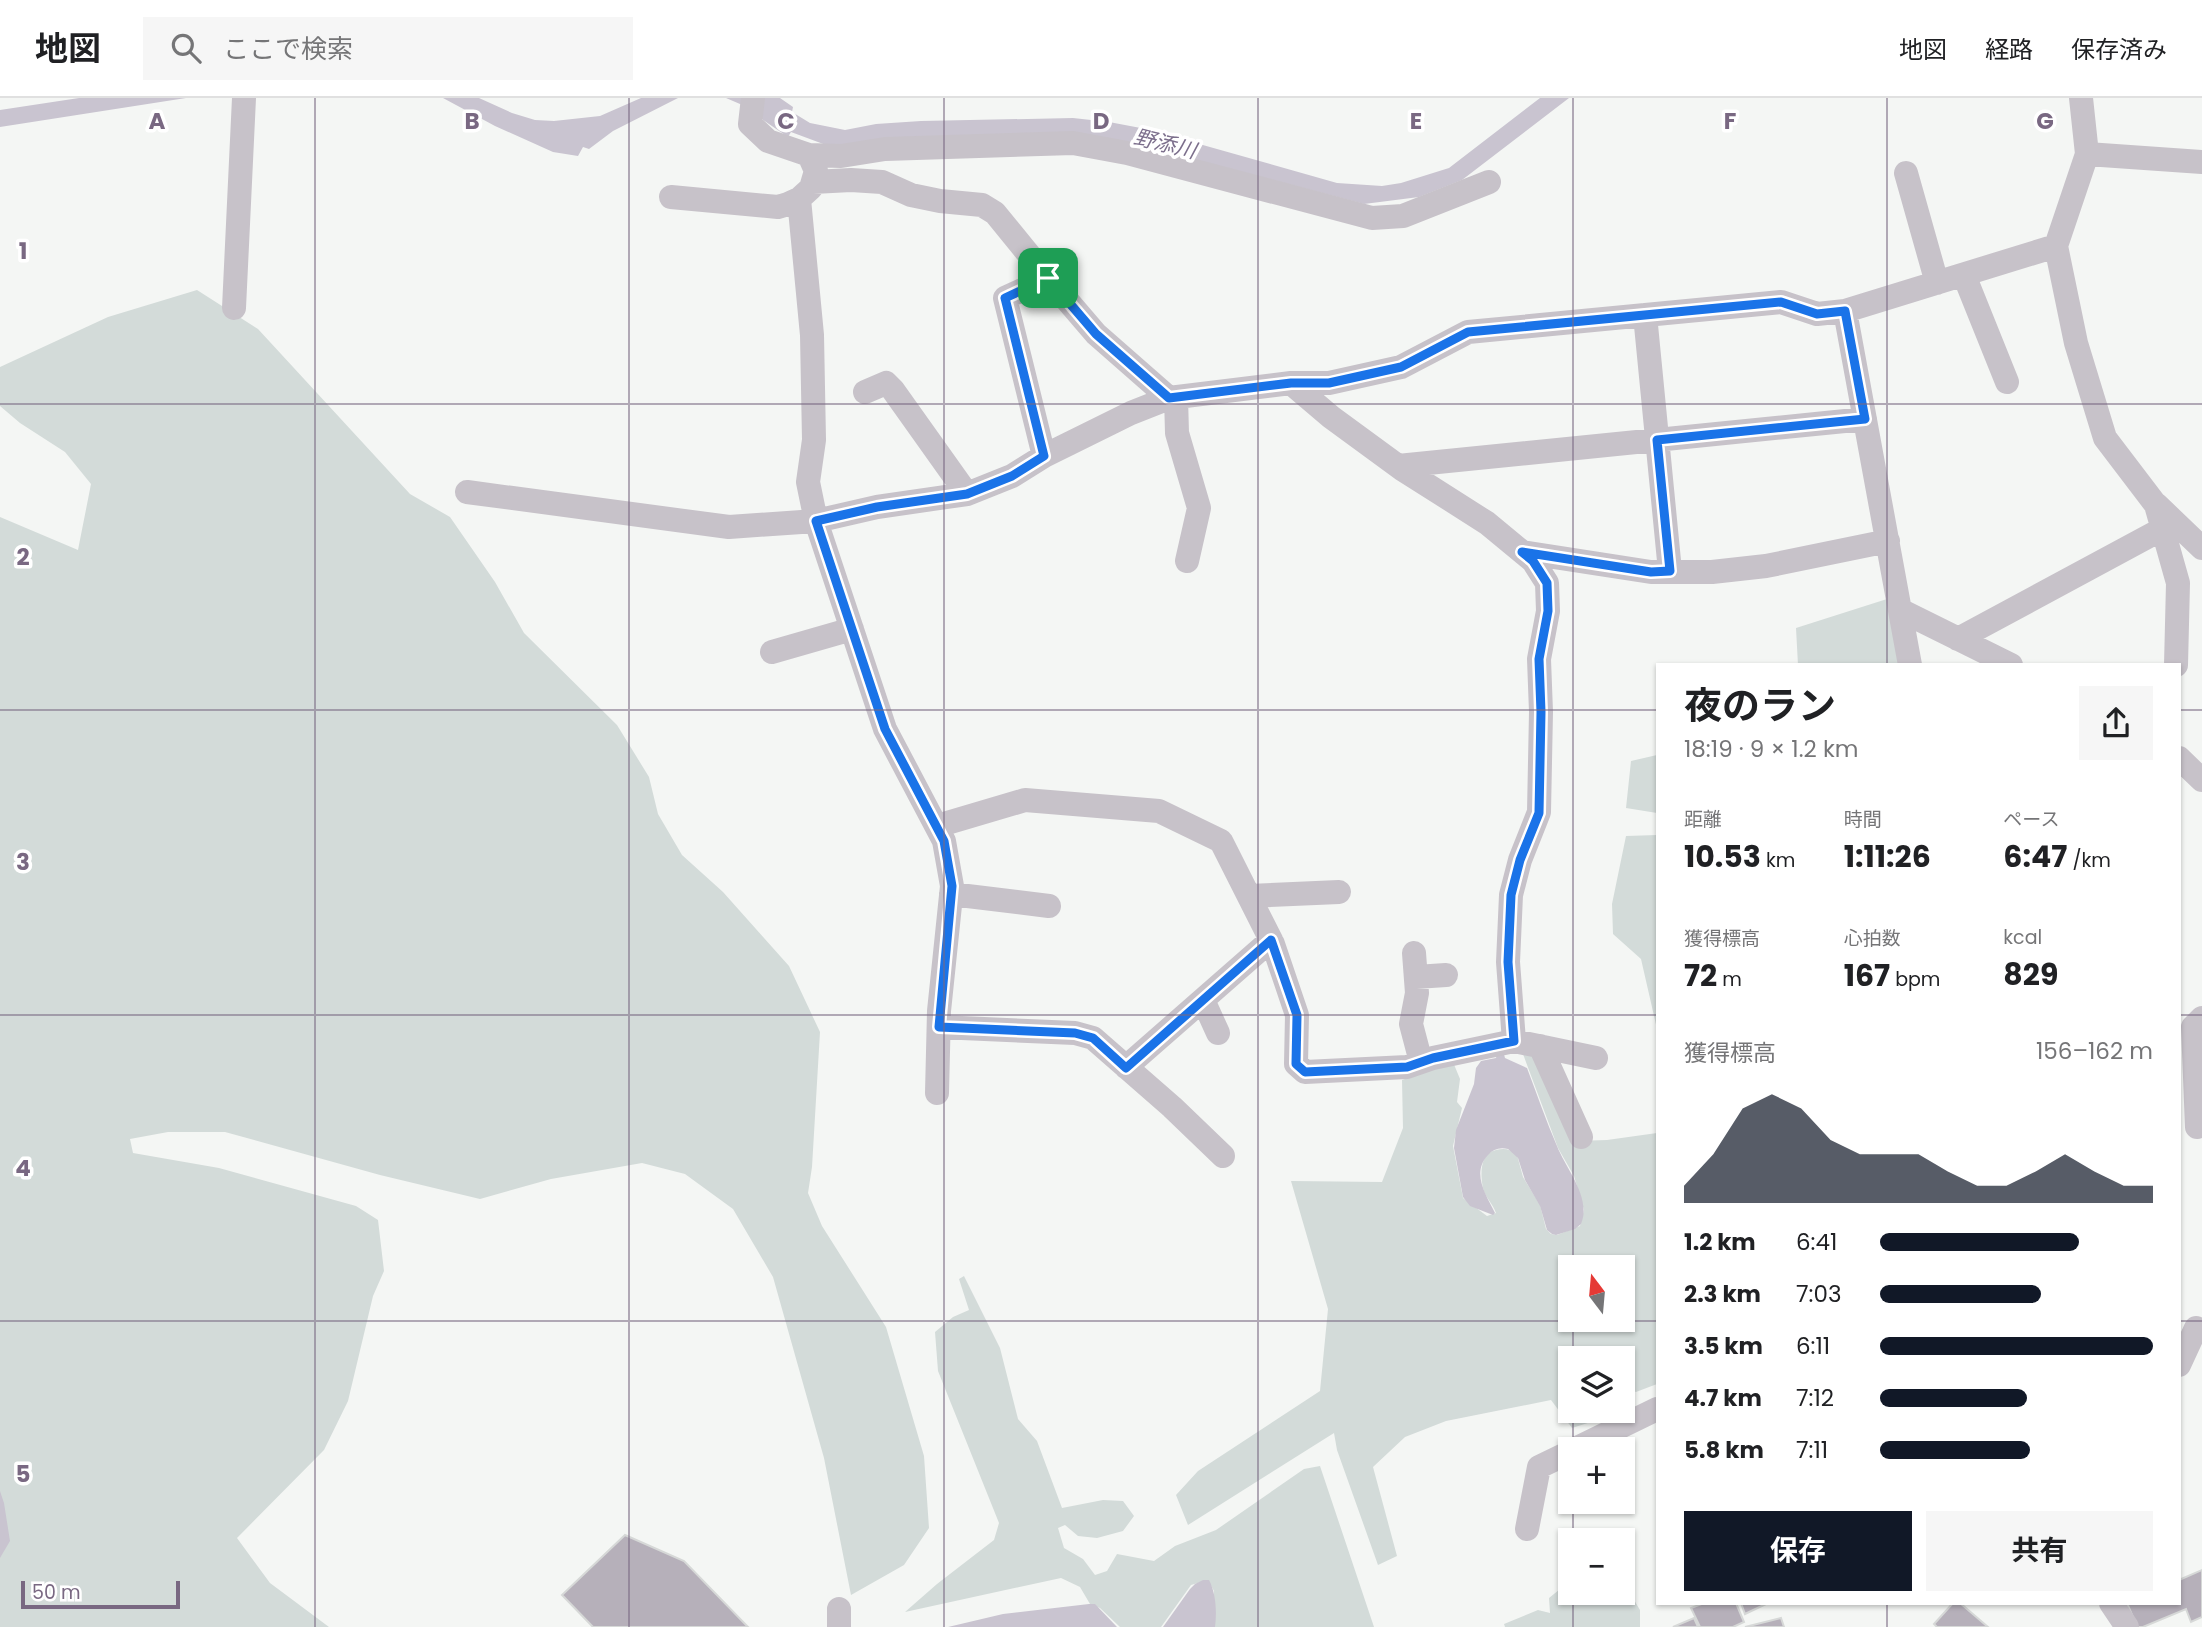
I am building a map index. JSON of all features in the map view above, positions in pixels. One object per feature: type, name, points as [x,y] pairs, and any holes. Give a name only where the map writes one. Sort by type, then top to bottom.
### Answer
[{"type":"street","points":[[234,308],[244,98]]},
{"type":"street","points":[[2081,98],[2087,154],[2056,246],[2076,343],[2105,439],[2160,516],[2201,544]]},
{"type":"street","points":[[751,107],[750,124],[768,141],[809,155],[841,156],[885,149],[1073,143],[1127,153],[1372,218],[1403,216],[1489,182]]},
{"type":"street","points":[[2087,154],[2202,162]]},
{"type":"street","points":[[809,155],[816,171],[806,191],[814,440],[808,482],[816,521],[885,729],[944,841],[952,886],[939,1027],[937,1093]]},
{"type":"street","points":[[1906,173],[1937,283]]},
{"type":"street","points":[[671,197],[778,207],[806,191],[851,180],[882,181],[911,195],[982,205],[996,213],[1096,334],[1172,398],[1177,433],[1199,508],[1187,561]]},
{"type":"street","points":[[467,492],[729,527],[816,521],[877,507],[967,494],[1012,476],[1044,456],[1130,413],[1172,398],[1291,383],[1329,383],[1401,367],[1468,332],[1781,302],[1817,314],[1845,311],[2056,246]]},
{"type":"street","points":[[1964,275],[2007,382]]},
{"type":"street","points":[[1044,456],[1005,298],[1048,278]]},
{"type":"street","points":[[1845,311],[1910,663]]},
{"type":"street","points":[[1645,315],[1670,571]]},
{"type":"street","points":[[877,379],[894,390],[967,494]]},
{"type":"street","points":[[1291,383],[1331,417],[1398,466],[1487,523],[1527,557],[1547,583],[1548,611],[1539,659],[1539,813],[1520,860],[1511,895],[1508,962],[1514,1041]]},
{"type":"street","points":[[1398,466],[1865,419]]},
{"type":"street","points":[[1958,639],[2160,516]]},
{"type":"street","points":[[2160,516],[2178,583],[2176,663]]},
{"type":"street","points":[[1527,557],[1651,572],[1712,572],[1766,566],[1888,541]]},
{"type":"street","points":[[1900,610],[2007,663]]},
{"type":"street","points":[[772,652],[852,629]]},
{"type":"street","points":[[2181,760],[2202,779]]},
{"type":"street","points":[[937,826],[1026,800],[1159,811],[1221,841],[1271,940],[1297,1015],[1296,1064],[1305,1072],[1407,1067],[1514,1041],[1596,1058]]},
{"type":"street","points":[[1249,896],[1339,892]]},
{"type":"street","points":[[951,894],[1049,906]]},
{"type":"street","points":[[1126,1068],[1271,940]]},
{"type":"street","points":[[1421,1062],[1411,1024],[1417,993],[1415,965],[1446,975]]},
{"type":"street","points":[[1203,1000],[1217,1033]]},
{"type":"street","points":[[2197,1128],[2193,1027],[2202,1018]]},
{"type":"street","points":[[939,1027],[1075,1033],[1093,1038],[1223,1156]]},
{"type":"street","points":[[1540,1046],[1580,1137]]},
{"type":"street","points":[[2181,1361],[2200,1326]]},
{"type":"street","points":[[1600,1437],[1656,1409]]},
{"type":"street","points":[[1527,1529],[1539,1467],[1558,1458]]},
{"type":"street","points":[[2112,1605],[2127,1627]]},
{"type":"shaded area","points":[[197,290],[258,329],[410,494],[450,517],[495,582],[524,633],[617,725],[649,777],[658,814],[682,855],[723,892],[789,966],[820,1032],[808,1193],[822,1226],[886,1327],[924,1456],[929,1528],[904,1565],[851,1595],[824,1458],[773,1277],[733,1209],[685,1174],[642,1163],[551,1179],[480,1199],[380,1175],[225,1132],[168,1132],[130,1139],[133,1153],[219,1168],[356,1206],[378,1220],[384,1271],[373,1296],[348,1401],[324,1450],[237,1538],[270,1583],[329,1627],[0,1627],[0,517],[78,550],[91,484],[65,452],[20,423],[0,406],[0,367],[108,317]]},
{"type":"shaded area","points":[[1887,599],[1899,663],[1798,663],[1796,628]]},
{"type":"shaded area","points":[[1656,755],[1656,813],[1626,808],[1631,761]]},
{"type":"shaded area","points":[[1656,835],[1656,1025],[1641,959],[1613,934],[1612,904],[1626,836]]},
{"type":"shaded area","points":[[1538,1053],[1576,1141],[1656,1133],[1656,1384],[1635,1392],[1635,1346],[1558,1346],[1558,1409],[1551,1400],[1446,1421],[1405,1437],[1373,1467],[1397,1556],[1378,1565],[1337,1450],[1334,1433],[1188,1525],[1176,1495],[1198,1471],[1320,1391],[1328,1309],[1291,1181],[1382,1182],[1403,1128],[1402,1080],[1453,1062],[1460,1079],[1457,1102],[1462,1108],[1453,1146],[1463,1198],[1487,1216],[1496,1213],[1485,1194],[1482,1177],[1482,1165],[1491,1152],[1499,1149],[1512,1151],[1517,1155],[1523,1177],[1540,1205],[1546,1229],[1551,1234],[1557,1235],[1580,1226],[1584,1210],[1574,1176],[1558,1148],[1523,1054]]},
{"type":"shaded area","points":[[964,1276],[1000,1348],[1018,1419],[1037,1441],[1062,1508],[1103,1500],[1123,1501],[1134,1516],[1123,1531],[1097,1538],[1078,1536],[1065,1525],[1058,1528],[1064,1548],[1083,1559],[1095,1575],[1107,1571],[1117,1554],[1154,1561],[1175,1546],[1216,1530],[1304,1469],[1320,1466],[1374,1627],[1214,1627],[1214,1591],[1208,1580],[1191,1585],[1161,1627],[1120,1627],[1100,1608],[1090,1604],[1080,1587],[1061,1578],[905,1612],[994,1540],[999,1523],[938,1371],[935,1332],[953,1317],[969,1310],[959,1279]]},
{"type":"shaded area","points":[[1568,1423],[1588,1423],[1572,1428]]},
{"type":"shaded area","points":[[1558,1591],[1558,1605],[1635,1605],[1635,1602],[1640,1610],[1640,1627],[1505,1627],[1504,1624],[1538,1610],[1550,1613],[1549,1598]]},
{"type":"water","points":[[79,98],[186,98],[0,127],[0,110]]},
{"type":"water","points":[[443,98],[479,98],[512,113],[535,120],[554,121],[600,116],[641,98],[678,98],[613,131],[589,149],[583,147],[578,156],[553,152],[495,126]]},
{"type":"water","name":"野添川","points":[[726,98],[780,98],[793,107],[792,112],[810,123],[845,130],[876,124],[921,121],[1073,118],[1109,122],[1146,129],[1337,183],[1382,186],[1449,168],[1540,98],[1569,98],[1462,180],[1419,197],[1364,204],[1147,147],[826,145],[791,132],[788,137],[740,104]]},
{"type":"water","points":[[1500,1040],[1505,1058],[1527,1068],[1553,1137],[1581,1194],[1583,1214],[1581,1224],[1575,1229],[1556,1235],[1547,1230],[1540,1206],[1525,1180],[1518,1158],[1508,1149],[1499,1148],[1492,1151],[1481,1169],[1482,1184],[1495,1213],[1493,1215],[1470,1206],[1463,1197],[1454,1148],[1456,1130],[1474,1084],[1476,1068],[1481,1061],[1496,1058]]},
{"type":"water","points":[[0,1491],[10,1541],[0,1558]]},
{"type":"water","points":[[1203,1580],[1209,1580],[1213,1591],[1215,1627],[1163,1627],[1190,1589]]},
{"type":"water","points":[[1095,1604],[1117,1627],[948,1627],[1003,1614]]},
{"type":"building","points":[[625,1535],[684,1561],[748,1627],[593,1627],[562,1595]]},
{"type":"building","points":[[2202,1570],[2202,1617],[2191,1622],[2186,1609],[2137,1627],[2128,1605],[2181,1605],[2181,1579]]},
{"type":"building","points":[[1699,1605],[1737,1605],[1744,1622],[1733,1627],[1700,1627],[1691,1608]]},
{"type":"building","points":[[1742,1605],[1764,1605],[1745,1614]]},
{"type":"building","points":[[1951,1605],[1962,1605],[1988,1627],[1937,1627],[1934,1624]]},
{"type":"building","points":[[1694,1618],[1698,1627],[1673,1627]]},
{"type":"building","points":[[1781,1618],[1784,1627],[1745,1627]]},
{"type":"route","points":[[1048,278],[1096,334],[1169,398],[1291,383],[1329,383],[1401,367],[1468,332],[1781,302],[1817,314],[1845,311],[1865,419],[1657,440],[1670,571],[1651,572],[1522,552],[1533,561],[1547,583],[1548,611],[1539,659],[1539,813],[1520,860],[1511,895],[1508,962],[1514,1041],[1433,1058],[1407,1067],[1305,1072],[1296,1064],[1297,1015],[1271,940],[1126,1068],[1093,1038],[1075,1033],[939,1027],[952,886],[944,841],[885,729],[816,521],[877,507],[967,494],[1012,476],[1044,456],[1005,298],[1048,278]]}]
